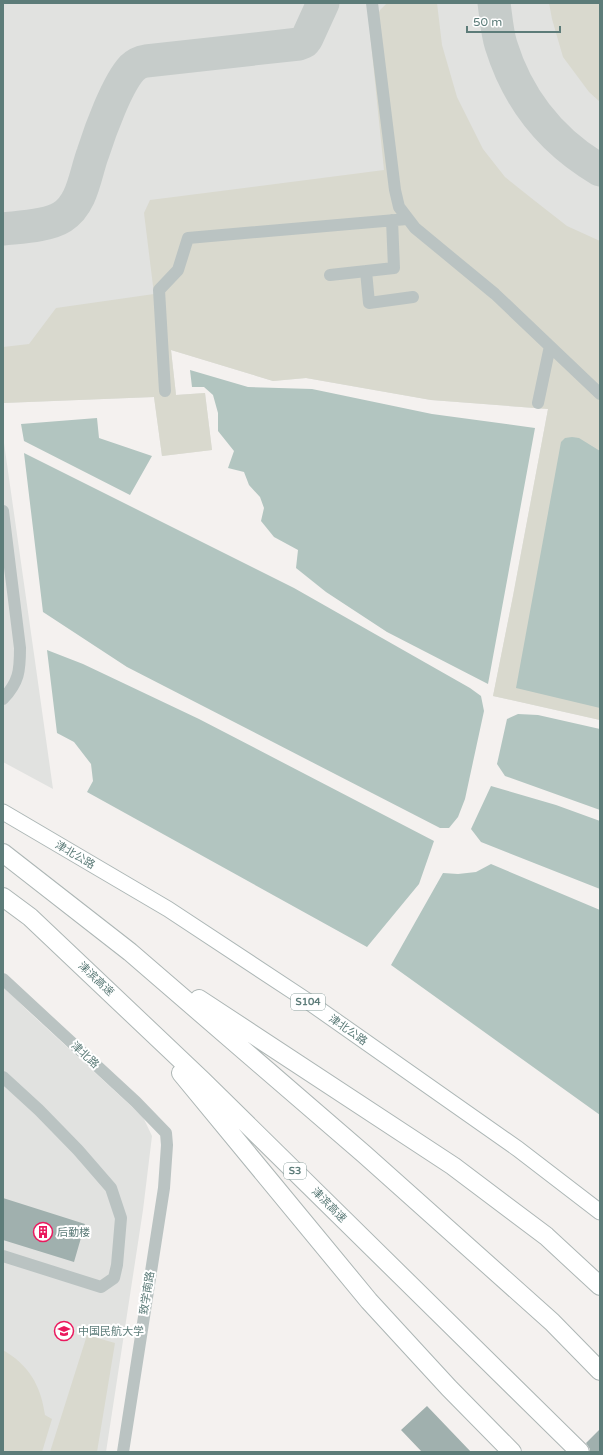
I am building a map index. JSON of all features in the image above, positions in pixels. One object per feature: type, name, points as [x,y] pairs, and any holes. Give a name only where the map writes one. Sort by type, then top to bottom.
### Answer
[{"type":"highway","points":[[3,853],[130,952],[370,1159],[552,1322],[600,1371]]},
{"type":"highway","name":"津滨高速","points":[[3,897],[30,917],[202,1080],[580,1452]]},
{"type":"highway","points":[[130,952],[244,1029],[453,1166],[546,1236],[600,1286]]},
{"type":"highway","points":[[126,1008],[266,1174],[369,1301],[444,1382],[512,1452]]},
{"type":"main road","name":"津北公路","points":[[3,804],[205,923],[500,1127],[600,1203]]},
{"type":"main road","name":"津北公路","points":[[3,812],[168,909],[306,1000],[518,1149],[600,1212]]},
{"type":"street","points":[[372,3],[395,190],[399,207],[415,228],[496,294],[600,394]]},
{"type":"street","points":[[165,391],[159,290],[178,270],[188,238],[407,219]]},
{"type":"street","points":[[330,275],[394,268],[392,220]]},
{"type":"street","points":[[366,271],[369,302],[413,298]]},
{"type":"street","points":[[538,403],[550,346]]},
{"type":"street","points":[[3,511],[20,648],[20,661],[19,673],[14,686],[3,699]]},
{"type":"street","name":"津北路","points":[[3,979],[136,1102],[166,1133]]},
{"type":"street","points":[[3,1078],[44,1115],[78,1150],[111,1188],[121,1218],[117,1265],[114,1278],[101,1286],[3,1256]]},
{"type":"street","name":"致学南路","points":[[122,1452],[164,1188],[167,1145],[166,1133]]},
{"type":"shaded area","points":[[3,3],[600,3],[600,720],[493,696],[548,409],[431,400],[306,378],[273,381],[171,350],[176,395],[205,393],[212,450],[162,456],[154,397],[3,403]]},
{"type":"shaded area","points":[[387,3],[437,3],[442,45],[457,97],[483,149],[505,177],[535,201],[567,226],[600,241],[600,720],[493,696],[548,409],[431,400],[306,378],[273,381],[171,350],[176,395],[205,393],[212,450],[162,456],[154,397],[3,403],[3,347],[29,344],[56,308],[154,294],[144,213],[150,200],[384,170],[370,33],[380,10]]},
{"type":"shaded area","points":[[549,3],[600,3],[600,102],[589,92],[563,57]]},
{"type":"shaded area","points":[[190,370],[248,387],[312,389],[432,414],[535,428],[488,684],[387,632],[326,592],[296,568],[298,550],[274,537],[261,521],[264,508],[260,497],[249,485],[244,472],[228,468],[234,451],[218,431],[218,413],[213,395],[204,387],[192,387]]},
{"type":"shaded area","points":[[97,418],[99,438],[152,456],[130,495],[24,441],[21,424]]},
{"type":"shaded area","points":[[3,436],[34,654],[53,789],[3,762]]},
{"type":"shaded area","points":[[565,438],[579,438],[600,451],[600,708],[516,688],[561,442]]},
{"type":"shaded area","points":[[24,453],[294,588],[470,688],[481,696],[484,711],[465,799],[458,817],[449,828],[440,828],[127,667],[43,612]]},
{"type":"shaded area","points":[[47,650],[83,664],[199,719],[434,841],[419,884],[367,947],[87,792],[93,781],[91,764],[74,742],[57,733]]},
{"type":"shaded area","points":[[518,714],[538,715],[600,729],[600,810],[505,776],[497,764],[507,719]]},
{"type":"shaded area","points":[[491,786],[556,805],[600,821],[600,889],[481,842],[471,829]]},
{"type":"shaded area","points":[[491,864],[600,910],[600,1115],[391,965],[443,873],[458,874],[476,872]]},
{"type":"shaded area","name":"中国民航大学","points":[[3,986],[143,1117],[152,1136],[143,1210],[106,1452],[3,1452]]},
{"type":"shaded area","points":[[87,1335],[115,1343],[97,1452],[50,1452]]},
{"type":"shaded area","points":[[3,1350],[20,1362],[32,1377],[37,1386],[45,1415],[52,1419],[42,1452],[3,1452]]},
{"type":"building","name":"后勤楼","points":[[3,1198],[85,1224],[74,1262],[3,1240]]},
{"type":"building","points":[[427,1406],[471,1452],[422,1452],[401,1430]]},
{"type":"building","points":[[600,1429],[600,1452],[590,1452],[590,1449],[586,1443]]},
{"type":"taxiway","points":[[3,229],[34,226],[56,220],[62,217],[75,204],[79,197],[90,161],[115,96],[126,75],[135,65],[146,61],[299,44],[304,42],[307,38],[323,3]]},
{"type":"taxiway","points":[[494,3],[501,45],[508,65],[527,101],[538,117],[566,146],[582,159],[600,170]]},
{"type":"place","name":"后勤楼","points":[[43,1232]]},
{"type":"place","name":"中国民航大学","points":[[64,1331]]}]
